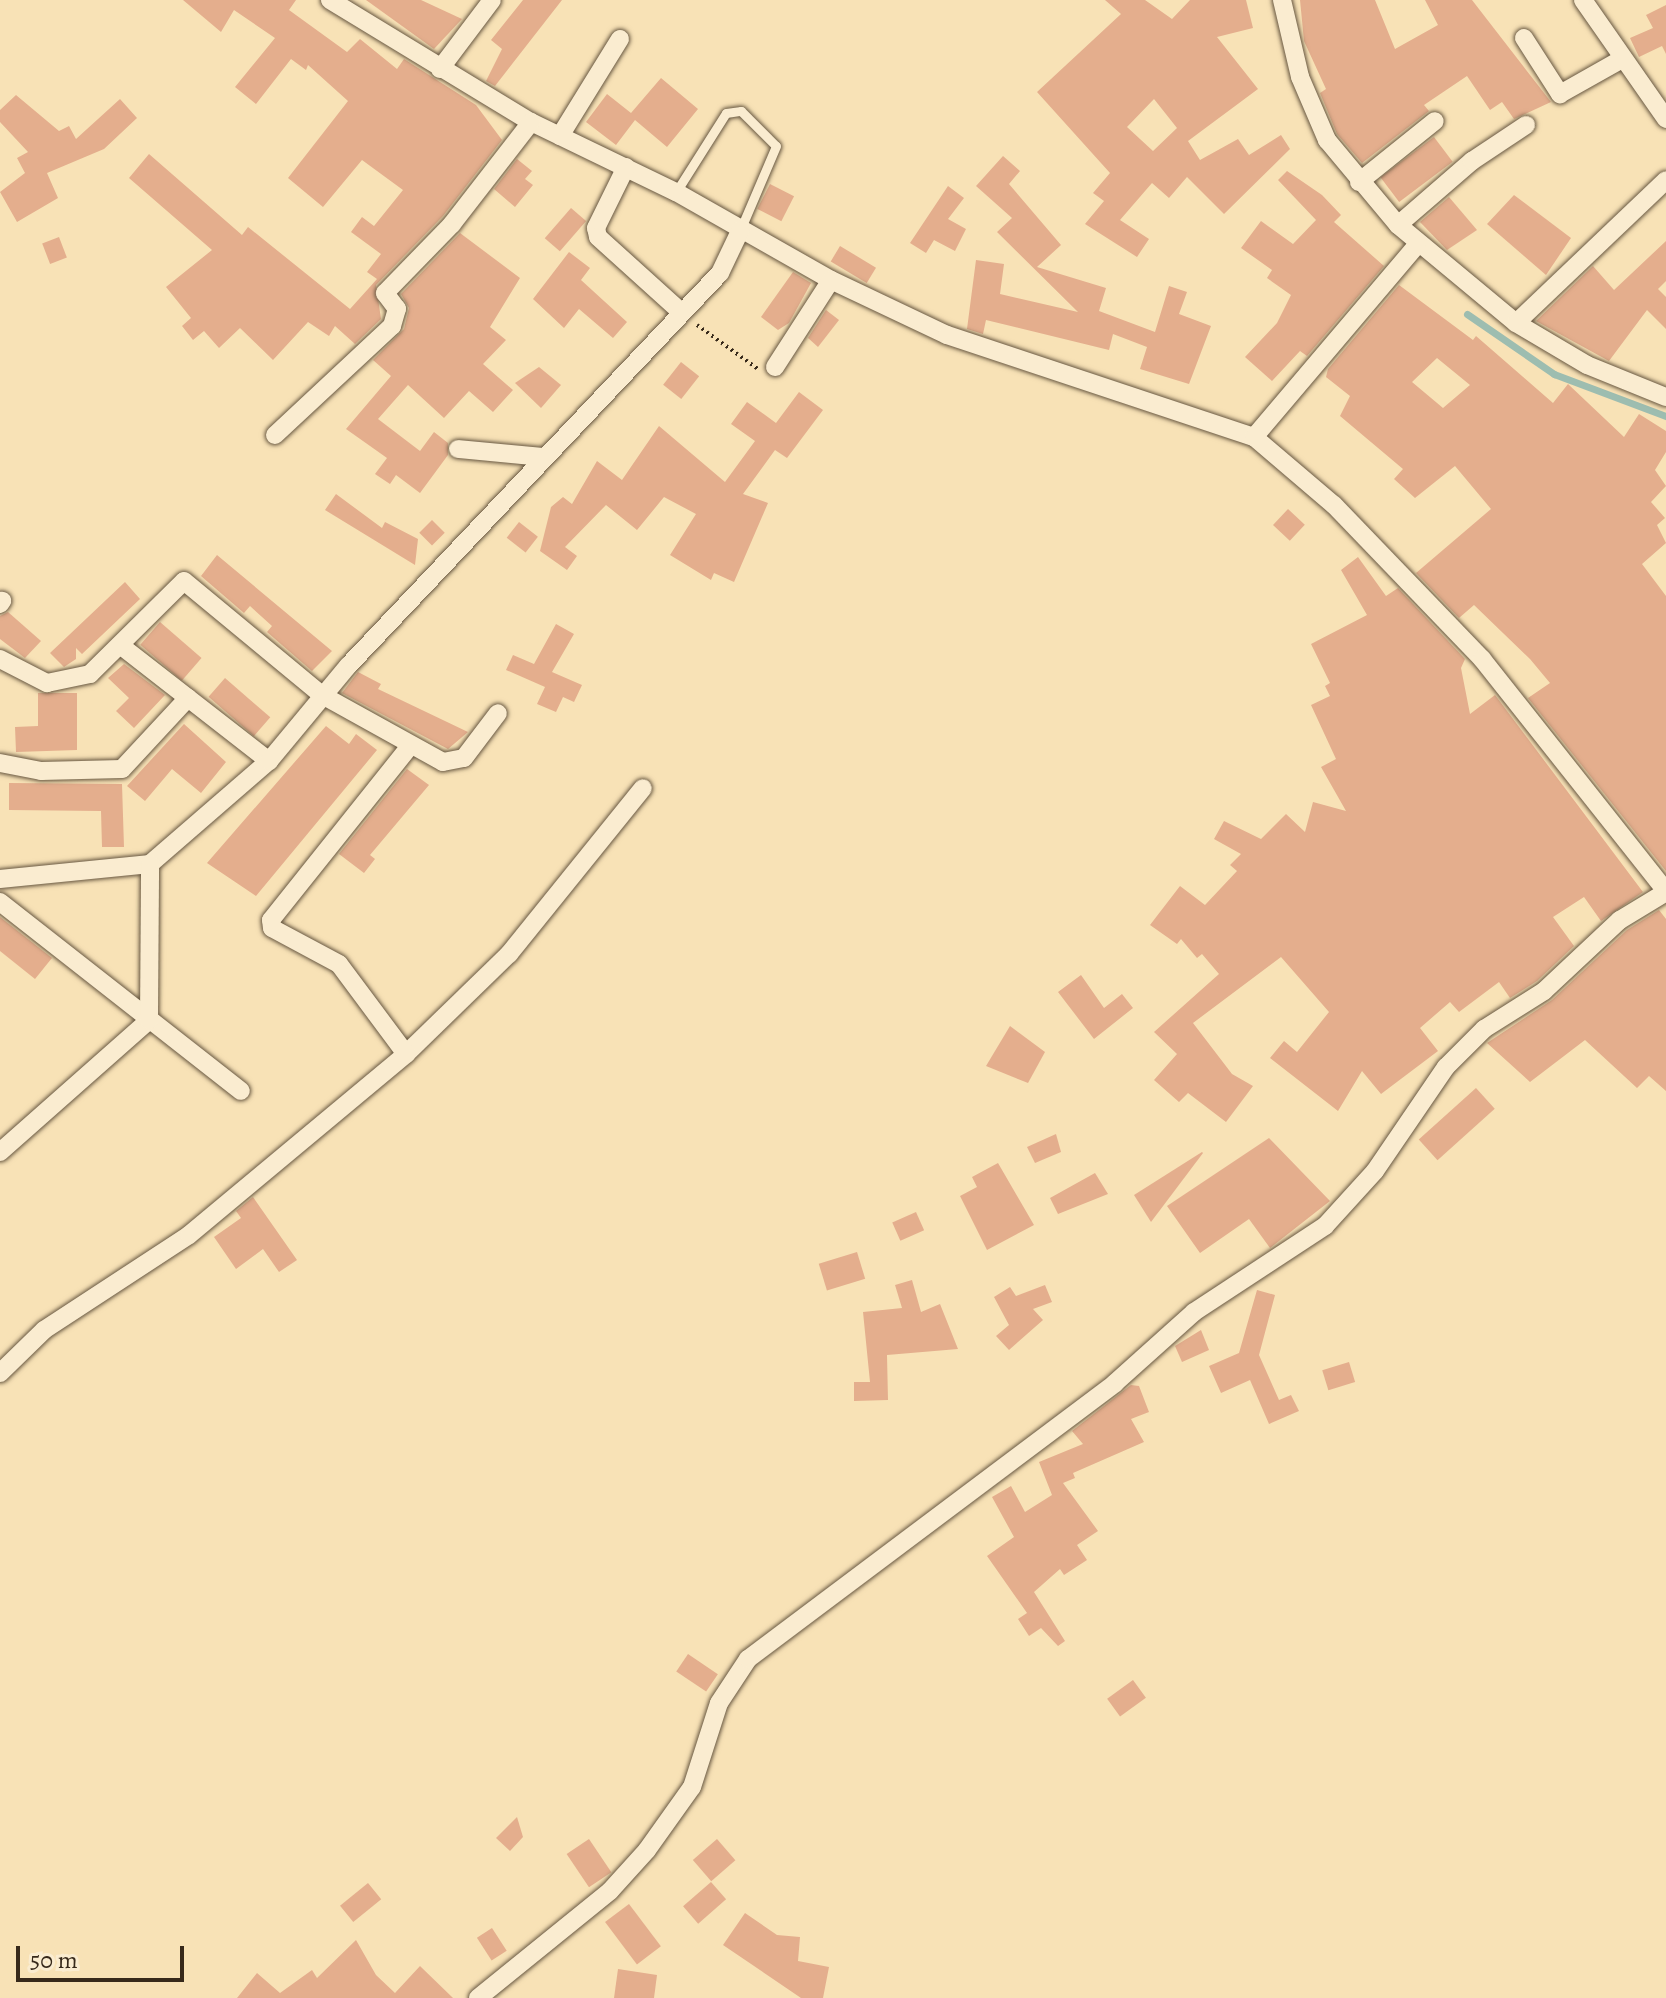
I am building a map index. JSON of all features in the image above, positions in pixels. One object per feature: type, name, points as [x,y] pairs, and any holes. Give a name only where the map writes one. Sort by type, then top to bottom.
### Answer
[{"type":"street","points":[[330,0],[531,122],[676,192],[831,280],[947,335],[1254,437],[1334,505],[1482,659],[1666,891],[1620,920],[1544,991],[1484,1029],[1446,1067],[1375,1171],[1325,1226],[1194,1312],[1091,1402],[748,1659],[719,1703],[692,1787],[647,1850],[610,1891],[478,1998]]},
{"type":"street","points":[[440,69],[492,0]]},
{"type":"street","points":[[1282,0],[1300,77],[1327,140],[1414,248],[1516,323],[1587,365],[1666,397]]},
{"type":"street","points":[[1583,0],[1666,119]]},
{"type":"street","points":[[1524,38],[1560,94],[1622,59]]},
{"type":"street","points":[[560,136],[620,39]]},
{"type":"street","points":[[1359,182],[1435,121]]},
{"type":"street","points":[[275,435],[392,326],[397,309],[385,293],[452,224],[531,122]]},
{"type":"street","points":[[1398,225],[1472,161],[1526,125]]},
{"type":"street","points":[[626,167],[596,228],[598,237],[682,313]]},
{"type":"street","points":[[1516,323],[1666,180]]},
{"type":"street","points":[[0,879],[150,864],[269,761],[322,695],[542,457],[720,273],[741,229]]},
{"type":"street","points":[[1254,437],[1414,248]]},
{"type":"street","points":[[775,367],[831,280]]},
{"type":"street","points":[[458,449],[542,457]]},
{"type":"street","points":[[0,659],[23,676],[71,680],[90,674],[180,582],[188,581],[322,695],[409,747],[443,762],[464,758],[498,713]]},
{"type":"street","points":[[120,645],[269,761]]},
{"type":"street","points":[[0,763],[41,771],[122,769],[188,698]]},
{"type":"street","points":[[406,1054],[339,964],[272,928],[271,920],[409,747]]},
{"type":"street","points":[[0,1373],[44,1330],[189,1235],[406,1054],[509,954],[643,788]]},
{"type":"street","points":[[1,1153],[149,1020],[150,864]]},
{"type":"street","points":[[0,902],[241,1091]]},
{"type":"lane","points":[[676,192],[726,113],[741,111],[776,146],[741,229]]},
{"type":"path","points":[[682,313],[756,369],[775,367]]},
{"type":"building","points":[[183,0],[296,0],[289,10],[347,52],[360,39],[397,69],[404,59],[476,105],[502,140],[443,216],[376,285],[381,319],[355,344],[335,326],[329,336],[308,322],[273,360],[240,328],[219,348],[204,331],[193,340],[182,326],[191,318],[166,287],[212,250],[129,178],[149,154],[242,235],[248,227],[350,309],[377,279],[367,272],[381,254],[351,232],[362,217],[374,226],[403,190],[362,160],[323,207],[288,178],[348,101],[308,65],[306,70],[291,59],[256,104],[235,87],[275,38],[234,10],[221,32]]},
{"type":"building","points":[[366,0],[421,0],[462,19],[434,49]]},
{"type":"building","points":[[523,0],[562,0],[495,86],[486,81],[502,49],[491,40]]},
{"type":"building","points":[[1105,0],[1145,0],[1172,19],[1190,0],[1246,0],[1253,28],[1217,37],[1258,89],[1188,141],[1200,160],[1238,139],[1249,155],[1281,135],[1290,149],[1224,214],[1187,177],[1169,198],[1152,183],[1120,220],[1149,239],[1137,257],[1085,224],[1104,201],[1093,193],[1110,173],[1037,92],[1121,14]],"holes":[[[1154,99],[1177,128],[1153,151],[1127,127]]]},
{"type":"building","points":[[1300,0],[1375,0],[1395,49],[1438,25],[1425,0],[1472,0],[1551,102],[1514,119],[1502,102],[1490,110],[1467,76],[1424,105],[1429,111],[1362,163],[1337,134],[1320,93],[1326,89],[1304,41]]},
{"type":"building","points":[[1666,5],[1666,54],[1662,46],[1639,57],[1630,38],[1653,28],[1646,15]]},
{"type":"building","points":[[661,78],[698,109],[667,147],[635,120],[616,145],[586,122],[607,94],[631,113]]},
{"type":"building","points":[[16,95],[59,131],[69,126],[76,139],[120,99],[137,118],[104,149],[47,173],[58,198],[17,222],[0,192],[25,173],[17,158],[28,152],[0,122],[0,110]]},
{"type":"building","points":[[1434,137],[1453,162],[1399,202],[1380,177]]},
{"type":"building","points":[[1003,156],[1020,171],[1009,184],[1061,245],[1037,267],[1106,288],[1099,311],[1155,332],[1169,286],[1187,292],[1179,314],[1211,326],[1189,384],[1140,369],[1147,347],[1113,334],[1109,350],[986,320],[983,334],[967,329],[976,260],[1004,264],[1000,294],[1078,312],[997,232],[1012,218],[976,186]]},
{"type":"building","points":[[517,159],[532,171],[525,179],[533,185],[515,207],[494,189]]},
{"type":"building","points":[[1287,171],[1322,195],[1341,215],[1334,222],[1384,266],[1307,356],[1300,351],[1272,381],[1245,357],[1277,323],[1291,295],[1267,278],[1272,270],[1241,248],[1261,221],[1293,244],[1316,220],[1278,180]]},
{"type":"building","points":[[770,184],[794,196],[781,221],[757,209]]},
{"type":"building","points":[[948,186],[964,198],[948,219],[966,229],[955,251],[934,240],[926,253],[910,243]]},
{"type":"building","points":[[1514,195],[1571,238],[1546,275],[1487,224]]},
{"type":"building","points":[[1449,197],[1477,230],[1447,250],[1420,222]]},
{"type":"building","points":[[571,208],[586,221],[560,251],[545,238]]},
{"type":"building","points":[[460,233],[520,278],[490,327],[506,340],[483,364],[513,390],[493,412],[469,391],[444,418],[408,385],[378,419],[420,451],[434,432],[448,443],[448,455],[420,493],[396,475],[390,484],[375,474],[387,458],[346,429],[391,376],[373,360],[404,329],[409,308],[401,294]]},
{"type":"building","points":[[59,237],[67,258],[50,264],[42,243]]},
{"type":"building","points":[[1666,241],[1666,281],[1658,289],[1666,297],[1666,329],[1647,310],[1609,361],[1536,321],[1593,266],[1614,290]]},
{"type":"building","points":[[840,246],[876,268],[867,283],[831,261]]},
{"type":"building","points":[[569,252],[590,268],[581,280],[627,322],[613,338],[579,309],[564,328],[533,299]]},
{"type":"building","points":[[793,272],[811,283],[789,323],[778,330],[761,317]]},
{"type":"building","points":[[1399,285],[1473,340],[1476,336],[1553,403],[1568,384],[1624,437],[1639,414],[1666,431],[1666,452],[1655,470],[1666,486],[1651,502],[1665,518],[1657,525],[1666,543],[1642,564],[1666,596],[1666,871],[1528,698],[1550,683],[1530,659],[1474,605],[1459,618],[1416,573],[1491,509],[1455,466],[1415,498],[1394,479],[1403,469],[1340,416],[1350,396],[1326,377],[1328,369]],"holes":[[[1437,358],[1470,385],[1443,408],[1412,382]]]},
{"type":"building","points":[[826,310],[839,320],[818,347],[808,338]]},
{"type":"building","points":[[681,362],[699,376],[681,399],[663,385]]},
{"type":"building","points":[[539,367],[561,385],[541,408],[515,383]]},
{"type":"building","points":[[799,392],[823,410],[787,458],[775,450],[743,494],[768,503],[734,582],[714,573],[711,580],[670,555],[696,514],[664,497],[637,530],[606,505],[565,547],[577,556],[567,570],[540,551],[551,507],[563,497],[572,504],[597,461],[622,480],[659,426],[725,482],[755,441],[731,424],[747,402],[776,423]]},
{"type":"building","points":[[336,494],[382,528],[385,522],[418,539],[415,565],[325,510]]},
{"type":"building","points":[[1288,509],[1305,525],[1290,541],[1273,525]]},
{"type":"building","points":[[432,520],[445,533],[432,545],[419,533]]},
{"type":"building","points":[[519,522],[538,537],[526,553],[507,538]]},
{"type":"building","points":[[217,555],[332,651],[312,671],[267,632],[272,626],[250,606],[244,613],[201,576]]},
{"type":"building","points":[[1358,557],[1386,596],[1398,588],[1465,659],[1461,668],[1470,714],[1495,695],[1643,892],[1601,921],[1584,897],[1553,917],[1574,946],[1537,981],[1510,998],[1499,982],[1459,1012],[1450,1002],[1420,1028],[1438,1051],[1381,1094],[1362,1071],[1338,1111],[1270,1058],[1284,1041],[1297,1052],[1329,1012],[1281,957],[1193,1023],[1232,1074],[1253,1086],[1226,1122],[1188,1093],[1179,1102],[1154,1080],[1177,1054],[1154,1032],[1219,974],[1202,954],[1197,958],[1181,939],[1177,944],[1150,925],[1180,886],[1205,905],[1237,871],[1230,865],[1241,854],[1214,839],[1224,821],[1261,839],[1286,814],[1305,832],[1313,802],[1346,811],[1321,767],[1336,759],[1311,705],[1330,696],[1325,686],[1330,683],[1311,644],[1367,615],[1341,570]]},
{"type":"building","points":[[125,582],[140,599],[82,654],[76,648],[76,659],[64,667],[50,653]]},
{"type":"building","points":[[8,612],[41,641],[25,658],[0,639],[0,616]]},
{"type":"building","points":[[160,622],[202,658],[182,681],[140,645]]},
{"type":"building","points":[[556,624],[574,634],[552,672],[582,685],[574,702],[563,697],[556,712],[537,704],[545,687],[506,670],[513,655],[534,664]]},
{"type":"building","points":[[124,664],[165,695],[134,728],[116,711],[129,698],[108,678]]},
{"type":"building","points":[[358,672],[381,684],[378,689],[468,732],[448,749],[342,693]]},
{"type":"building","points":[[225,678],[270,717],[254,736],[209,697]]},
{"type":"building","points":[[38,693],[77,693],[77,750],[16,752],[15,727],[38,726]]},
{"type":"building","points":[[184,724],[226,762],[201,793],[172,769],[145,801],[127,786]]},
{"type":"building","points":[[326,726],[349,744],[356,734],[377,750],[256,896],[207,863]]},
{"type":"building","points":[[407,769],[429,785],[370,855],[375,859],[364,873],[339,854]]},
{"type":"building","points":[[9,783],[122,784],[124,847],[102,847],[101,811],[9,810]]},
{"type":"building","points":[[1659,910],[1666,919],[1666,1091],[1649,1076],[1637,1088],[1585,1040],[1530,1082],[1487,1043],[1552,1000],[1627,930]]},
{"type":"building","points":[[0,917],[52,958],[35,979],[0,951]]},
{"type":"building","points":[[1081,975],[1104,1008],[1122,994],[1133,1008],[1094,1039],[1058,992]]},
{"type":"building","points":[[1010,1026],[1045,1052],[1028,1083],[986,1066]]},
{"type":"building","points":[[1476,1088],[1495,1109],[1438,1160],[1419,1140]]},
{"type":"building","points":[[1056,1134],[1061,1152],[1035,1163],[1027,1147]]},
{"type":"building","points":[[1269,1138],[1330,1201],[1270,1248],[1249,1219],[1200,1253],[1167,1206]]},
{"type":"building","points":[[1203,1153],[1151,1222],[1134,1195]]},
{"type":"building","points":[[998,1163],[1034,1225],[987,1250],[960,1196],[977,1187],[972,1177]]},
{"type":"building","points":[[1095,1173],[1108,1194],[1058,1214],[1050,1198]]},
{"type":"building","points":[[253,1197],[297,1260],[279,1272],[263,1249],[236,1269],[214,1237],[241,1218],[236,1211]]},
{"type":"building","points":[[916,1212],[924,1230],[900,1241],[892,1223]]},
{"type":"building","points":[[857,1252],[865,1279],[827,1290],[819,1264]]},
{"type":"building","points":[[912,1280],[921,1312],[940,1304],[958,1349],[887,1355],[888,1400],[854,1401],[854,1382],[870,1382],[863,1312],[902,1308],[895,1285]]},
{"type":"building","points":[[1045,1285],[1052,1302],[1033,1309],[1043,1320],[1009,1350],[996,1336],[1009,1325],[994,1297],[1010,1287],[1016,1296]]},
{"type":"building","points":[[1257,1290],[1275,1295],[1259,1355],[1279,1400],[1291,1395],[1299,1411],[1269,1424],[1250,1380],[1221,1393],[1209,1366],[1239,1353]]},
{"type":"building","points":[[1201,1330],[1209,1350],[1182,1362],[1175,1346]]},
{"type":"building","points":[[1349,1362],[1355,1382],[1328,1390],[1322,1370]]},
{"type":"building","points":[[1131,1385],[1139,1386],[1149,1412],[1131,1419],[1144,1442],[1073,1473],[1075,1478],[1063,1483],[1098,1531],[1077,1545],[1087,1560],[1064,1575],[1060,1569],[1034,1592],[1065,1641],[1058,1646],[1041,1628],[1029,1636],[1018,1619],[1027,1613],[987,1556],[1014,1537],[992,1497],[1011,1486],[1025,1512],[1052,1495],[1039,1462],[1083,1444],[1072,1431]]},
{"type":"building","points":[[688,1654],[718,1674],[706,1692],[676,1671]]},
{"type":"building","points":[[1133,1680],[1146,1698],[1120,1717],[1107,1699]]},
{"type":"building","points":[[517,1817],[523,1837],[510,1851],[496,1838]]},
{"type":"building","points":[[589,1839],[611,1872],[589,1887],[567,1854]]},
{"type":"building","points":[[717,1839],[735,1860],[711,1881],[693,1860]]},
{"type":"building","points":[[711,1882],[726,1899],[698,1924],[683,1906]]},
{"type":"building","points":[[368,1883],[381,1899],[353,1922],[340,1906]]},
{"type":"building","points":[[629,1904],[661,1946],[637,1964],[605,1922]]},
{"type":"building","points":[[745,1913],[777,1935],[800,1937],[798,1961],[829,1967],[823,1998],[801,1998],[723,1945]]},
{"type":"building","points":[[492,1928],[507,1951],[492,1960],[477,1938]]},
{"type":"building","points":[[356,1940],[376,1975],[395,1993],[420,1966],[453,1998],[237,1998],[257,1973],[280,1993],[312,1970],[317,1978]]},
{"type":"building","points":[[618,1969],[657,1975],[654,1998],[614,1998]]},
{"type":"waterway","points":[[1467,314],[1554,374],[1666,416]]}]
